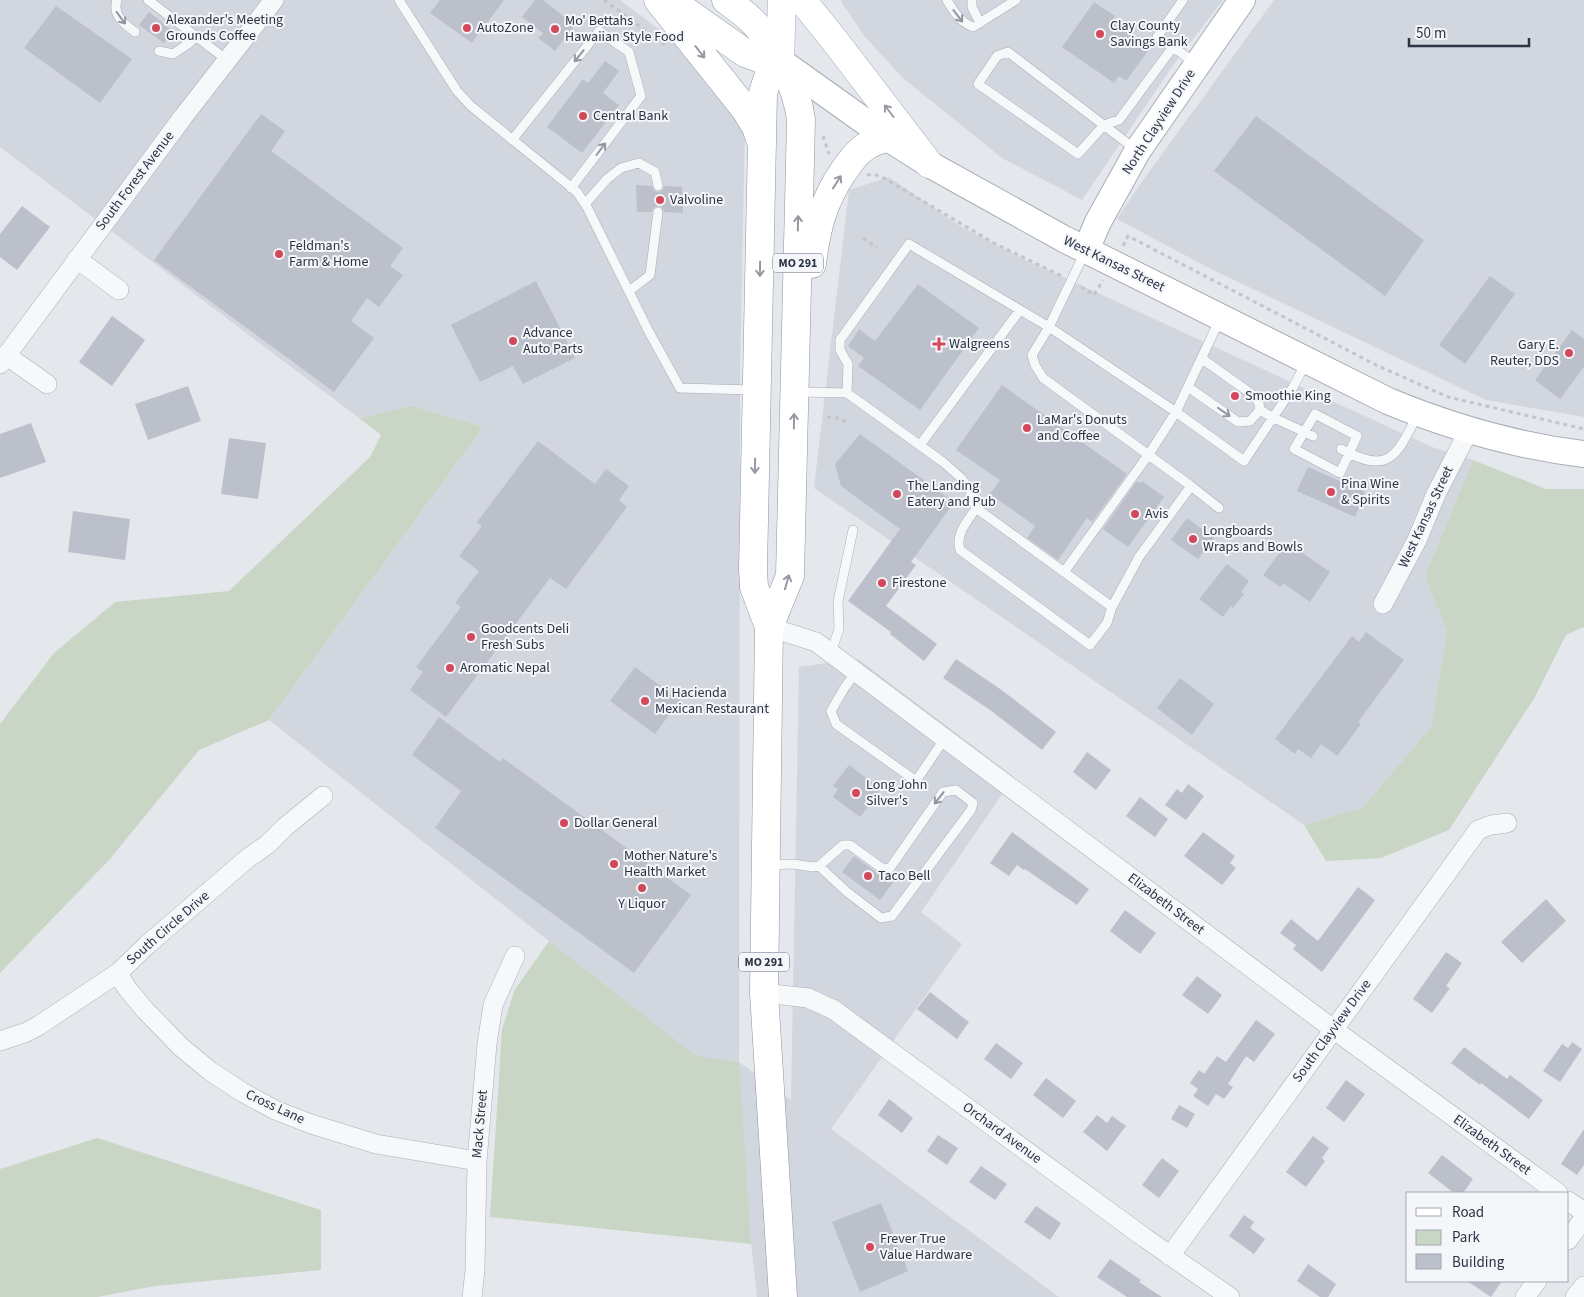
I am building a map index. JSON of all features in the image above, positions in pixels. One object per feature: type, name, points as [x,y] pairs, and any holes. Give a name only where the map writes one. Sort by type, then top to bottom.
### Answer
[{"type":"main road","points":[[658,0],[745,109],[756,127],[762,150]]},
{"type":"main road","name":"West Kansas Street","points":[[670,0],[745,53],[762,59],[780,61]]},
{"type":"main road","name":"West Kansas Street","points":[[726,0],[757,26],[774,49],[780,61],[888,138],[929,164],[1064,239],[1388,401],[1418,414],[1533,447],[1584,454]]},
{"type":"main road","name":"MO 291","points":[[769,627],[790,576],[801,120],[796,93],[780,61],[782,0]]},
{"type":"main road","points":[[802,0],[929,164]]},
{"type":"main road","name":"North Clayview Drive","points":[[1086,250],[1098,222],[1138,150],[1242,0]]},
{"type":"main road","name":"MO 291","points":[[780,61],[768,77],[764,93],[753,569],[754,587],[769,627],[764,993],[783,1297]]},
{"type":"main road","points":[[796,329],[808,292],[818,223],[829,195],[858,151],[872,142],[888,138]]},
{"type":"street","name":"South Forest Avenue","points":[[3,360],[183,117],[274,0]]},
{"type":"street","points":[[77,259],[119,290]]},
{"type":"street","points":[[3,360],[47,384]]},
{"type":"street","name":"West Kansas Street","points":[[1383,604],[1417,540],[1436,494],[1469,430]]},
{"type":"street","name":"Elizabeth Street","points":[[769,627],[816,642],[1333,1029],[1557,1192]]},
{"type":"street","name":"South Circle Drive","points":[[0,1041],[27,1032],[38,1026],[118,972],[248,858],[268,844],[285,827],[323,796]]},
{"type":"street","name":"South Clayview Drive","points":[[1170,1256],[1478,830],[1491,824],[1507,823]]},
{"type":"street","name":"Mack Street","points":[[472,1297],[476,1270],[477,1161],[487,1044],[493,1005],[515,956]]},
{"type":"street","name":"Cross Lane","points":[[118,972],[126,987],[145,1010],[181,1046],[218,1076],[242,1092],[276,1110],[311,1124],[376,1144],[477,1161]]},
{"type":"street","name":"Orchard Avenue","points":[[764,993],[808,998],[834,1010],[1170,1256],[1230,1297]]},
{"type":"street","points":[[1569,1202],[1584,1212]]},
{"type":"street","points":[[1569,1239],[1584,1218]]},
{"type":"street","points":[[1525,1297],[1536,1282]]},
{"type":"street","points":[[1576,1297],[1584,1286]]},
{"type":"lane","points":[[117,0],[115,6],[117,14],[135,32]]},
{"type":"lane","points":[[148,0],[227,60]]},
{"type":"lane","points":[[399,0],[457,91],[471,106],[577,192],[680,388],[757,390]]},
{"type":"lane","points":[[947,0],[964,24],[976,25],[1016,0]]},
{"type":"lane","points":[[972,0],[976,25]]},
{"type":"lane","points":[[1184,0],[1158,37],[1197,64]]},
{"type":"lane","points":[[512,140],[599,31],[629,52],[641,96],[572,188]]},
{"type":"lane","points":[[159,51],[173,54],[196,36]]},
{"type":"lane","points":[[1138,150],[1104,125],[1008,52],[997,56],[978,84],[1078,154],[1104,125],[1119,120],[1172,47]]},
{"type":"lane","points":[[585,204],[607,179],[621,168],[640,163],[655,172],[658,186]]},
{"type":"lane","points":[[629,291],[650,275],[658,216]]},
{"type":"lane","points":[[847,393],[848,364],[840,350],[840,340],[909,244],[1049,327],[1244,460],[1274,418],[1307,360]]},
{"type":"lane","points":[[1086,250],[1049,327],[1032,355],[1035,365],[1043,378],[1219,508]]},
{"type":"lane","points":[[920,445],[1020,310]]},
{"type":"lane","points":[[1064,572],[1176,412],[1221,317]]},
{"type":"lane","points":[[1201,358],[1253,395],[1259,403],[1260,410]]},
{"type":"lane","points":[[1188,387],[1238,422],[1250,421],[1260,410]]},
{"type":"lane","points":[[795,392],[847,393],[920,445],[961,478],[970,490],[976,508],[1112,607]]},
{"type":"lane","points":[[1260,410],[1308,433]]},
{"type":"lane","points":[[1315,414],[1357,436],[1349,454],[1340,473],[1294,450],[1308,433],[1315,414]]},
{"type":"lane","points":[[1341,449],[1349,454],[1373,461],[1387,459],[1400,449],[1418,414]]},
{"type":"lane","points":[[976,508],[960,533],[957,543],[960,550],[1090,645],[1108,623],[1112,607],[1140,557],[1191,486]]},
{"type":"lane","points":[[831,653],[839,629],[838,601],[853,530]]},
{"type":"lane","points":[[856,672],[831,710],[836,724],[916,781],[945,738]]},
{"type":"lane","points":[[766,865],[793,864],[819,866],[843,845],[850,845],[883,869],[890,868],[943,792],[956,790],[973,802],[972,810],[892,916],[881,918],[847,892],[819,866]]},
{"type":"path","points":[[604,0],[670,50]]},
{"type":"path","points":[[823,136],[832,161]]},
{"type":"path","points":[[864,176],[873,174],[882,177],[994,243],[1052,271]]},
{"type":"path","points":[[1128,236],[1376,365],[1448,397],[1584,429]]},
{"type":"path","points":[[863,238],[877,248]]},
{"type":"path","points":[[828,417],[840,418],[847,423]]},
{"type":"shaded area","points":[[0,0],[620,0],[682,47],[745,128],[740,367],[739,1062],[696,1057],[269,720],[483,427],[412,406],[359,418],[0,147]]},
{"type":"shaded area","points":[[842,0],[1223,0],[1174,64],[1082,200],[1002,158],[903,78],[865,37],[842,3]]},
{"type":"shaded area","points":[[1274,0],[1584,0],[1584,417],[1486,400],[1211,269],[1117,219]]},
{"type":"shaded area","points":[[889,177],[960,226],[1026,260],[1432,447],[1473,460],[1425,576],[1447,632],[1431,727],[1362,808],[1304,825],[814,488],[849,190]]},
{"type":"shaded area","points":[[858,659],[1014,777],[921,912],[962,944],[831,1129],[1059,1297],[757,1297],[742,1159],[739,1062],[791,1100],[799,667]]},
{"type":"green space","points":[[412,406],[483,427],[269,720],[199,750],[109,860],[0,973],[0,724],[54,653],[115,602],[229,591],[370,457],[381,435],[359,418]]},
{"type":"green space","points":[[1473,460],[1546,489],[1584,489],[1584,627],[1566,635],[1535,697],[1449,830],[1381,858],[1326,861],[1304,825],[1362,808],[1431,727],[1447,632],[1425,576]]},
{"type":"green space","points":[[549,941],[696,1056],[739,1062],[751,1244],[490,1217],[502,1030],[514,991]]},
{"type":"green space","points":[[97,1138],[321,1210],[321,1270],[155,1286],[97,1297],[0,1297],[0,1169]]},
{"type":"building","name":"AutoZone","points":[[440,0],[504,0],[472,43],[430,13]]},
{"type":"building","name":"Mo' Bettahs Hawaiian Style Food","points":[[535,0],[543,0],[575,25],[555,51],[538,38],[543,33],[522,17]]},
{"type":"building","name":"Clay County Savings Bank","points":[[1094,2],[1115,16],[1112,21],[1150,48],[1126,81],[1119,76],[1114,83],[1062,47]]},
{"type":"building","points":[[56,6],[132,59],[100,103],[24,48]]},
{"type":"building","name":"Alexander's Meeting Grounds Coffee","points":[[149,12],[173,31],[164,43],[139,25]]},
{"type":"building","name":"Central Bank","points":[[605,61],[619,71],[603,93],[619,105],[582,153],[547,127],[583,79],[588,83]]},
{"type":"building","name":"Feldman's Farm & Home","points":[[261,114],[285,131],[271,151],[403,248],[390,266],[403,275],[379,307],[367,298],[351,321],[374,338],[334,392],[154,260]]},
{"type":"building","points":[[1256,116],[1424,240],[1385,296],[1214,171]]},
{"type":"building","name":"Valvoline","points":[[636,185],[652,186],[654,191],[659,192],[663,190],[664,186],[682,187],[683,213],[664,212],[662,207],[658,206],[653,208],[652,212],[637,212]]},
{"type":"building","points":[[22,206],[50,227],[17,270],[0,257],[0,234]]},
{"type":"building","points":[[1490,276],[1515,294],[1465,364],[1439,345]]},
{"type":"building","name":"Advance Auto Parts","points":[[536,281],[575,358],[523,384],[513,366],[480,382],[451,325]]},
{"type":"building","name":"Walgreens","points":[[918,284],[979,328],[920,410],[858,366],[864,358],[848,346],[859,329],[875,341]]},
{"type":"building","points":[[112,316],[145,340],[112,386],[79,362]]},
{"type":"building","name":"Gary E. Reuter, DDS","points":[[1572,330],[1584,339],[1584,367],[1560,399],[1535,380]]},
{"type":"building","points":[[1002,385],[1127,474],[1092,522],[1087,518],[1058,560],[1027,538],[1035,526],[990,494],[1000,480],[956,450]]},
{"type":"building","points":[[188,386],[201,421],[148,440],[135,404]]},
{"type":"building","points":[[31,423],[46,462],[0,478],[0,434]]},
{"type":"building","points":[[860,434],[954,502],[911,562],[916,565],[886,606],[937,644],[924,661],[890,634],[891,632],[848,601],[900,529],[841,486],[835,464]]},
{"type":"building","points":[[229,438],[266,443],[258,499],[221,494]]},
{"type":"building","points":[[538,441],[595,484],[606,469],[629,486],[619,500],[627,507],[566,589],[550,578],[446,717],[410,690],[423,672],[416,667],[461,607],[455,603],[479,571],[459,556],[482,526],[477,522]]},
{"type":"building","name":"Pina Wine & Spirits","points":[[1308,467],[1365,492],[1355,517],[1297,491]]},
{"type":"building","name":"Avis","points":[[1137,481],[1140,483],[1142,481],[1164,497],[1128,547],[1103,529]]},
{"type":"building","points":[[73,511],[130,519],[125,560],[68,552]]},
{"type":"building","name":"Longboards Wraps and Bowls","points":[[1187,518],[1214,538],[1198,559],[1171,540]]},
{"type":"building","points":[[1287,542],[1330,572],[1310,602],[1283,583],[1280,587],[1263,575]]},
{"type":"building","points":[[1227,564],[1249,581],[1241,592],[1244,594],[1233,608],[1231,606],[1223,617],[1199,599]]},
{"type":"building","points":[[1366,632],[1404,660],[1358,722],[1361,724],[1337,756],[1321,744],[1311,758],[1298,749],[1295,754],[1275,739],[1352,636],[1359,642]]},
{"type":"building","points":[[956,659],[1003,691],[1056,732],[1042,750],[990,710],[943,678]]},
{"type":"building","name":"Mi Hacienda Mexican Restaurant","points":[[635,667],[680,700],[655,734],[610,701]]},
{"type":"building","points":[[1180,678],[1214,704],[1192,735],[1157,708]]},
{"type":"building","points":[[439,717],[500,762],[503,758],[691,895],[634,973],[435,828],[461,791],[412,755]]},
{"type":"building","points":[[1087,752],[1111,770],[1096,790],[1073,772]]},
{"type":"building","name":"Long John Silver's","points":[[849,765],[881,789],[860,817],[833,797],[838,789],[833,786]]},
{"type":"building","points":[[1188,784],[1204,796],[1186,820],[1165,805],[1177,789],[1182,793]]},
{"type":"building","points":[[1140,797],[1168,819],[1155,837],[1126,816]]},
{"type":"building","points":[[1012,832],[1089,889],[1077,905],[1017,865],[1009,876],[990,863]]},
{"type":"building","points":[[1203,832],[1235,856],[1230,863],[1236,868],[1222,885],[1184,856]]},
{"type":"building","name":"Taco Bell","points":[[854,856],[879,874],[888,875],[895,880],[880,900],[842,872]]},
{"type":"building","points":[[1358,887],[1375,900],[1322,972],[1293,949],[1296,945],[1280,933],[1291,919],[1318,941]]},
{"type":"building","points":[[1546,899],[1566,921],[1522,963],[1501,942]]},
{"type":"building","points":[[1125,910],[1156,933],[1140,954],[1110,931]]},
{"type":"building","points":[[1446,952],[1462,963],[1446,986],[1450,988],[1432,1013],[1413,999]]},
{"type":"building","points":[[1197,976],[1222,995],[1208,1014],[1182,995]]},
{"type":"building","points":[[930,992],[969,1022],[957,1039],[917,1009]]},
{"type":"building","points":[[1256,1020],[1275,1034],[1254,1062],[1246,1056],[1228,1084],[1233,1087],[1224,1099],[1216,1094],[1208,1106],[1193,1096],[1198,1089],[1190,1083],[1199,1070],[1204,1074],[1217,1056],[1226,1062]]},
{"type":"building","points":[[1572,1042],[1582,1049],[1560,1082],[1543,1071],[1562,1044],[1568,1048]]},
{"type":"building","points":[[996,1043],[1023,1063],[1011,1079],[984,1059]]},
{"type":"building","points":[[1464,1047],[1507,1079],[1510,1075],[1543,1100],[1529,1119],[1451,1063]]},
{"type":"building","points":[[1046,1078],[1076,1101],[1063,1118],[1033,1095]]},
{"type":"building","points":[[1346,1080],[1365,1094],[1344,1122],[1326,1108]]},
{"type":"building","points":[[889,1099],[913,1118],[902,1133],[878,1115]]},
{"type":"building","points":[[1179,1105],[1195,1114],[1187,1128],[1171,1119]]},
{"type":"building","points":[[1097,1115],[1107,1123],[1112,1116],[1126,1126],[1107,1151],[1083,1132]]},
{"type":"building","points":[[1584,1129],[1584,1165],[1577,1175],[1561,1164]]},
{"type":"building","points":[[938,1135],[958,1148],[947,1165],[927,1151]]},
{"type":"building","points":[[1313,1136],[1329,1148],[1322,1158],[1325,1161],[1306,1187],[1286,1172]]},
{"type":"building","points":[[1442,1155],[1473,1179],[1464,1192],[1453,1192],[1428,1173]]},
{"type":"building","points":[[1162,1158],[1179,1171],[1159,1198],[1142,1185]]},
{"type":"building","points":[[981,1166],[1007,1184],[995,1200],[969,1182]]},
{"type":"building","name":"Frever True Value Hardware","points":[[881,1203],[908,1271],[860,1292],[832,1222]]},
{"type":"building","points":[[1036,1206],[1061,1223],[1050,1240],[1024,1222]]},
{"type":"building","points":[[1244,1215],[1254,1222],[1250,1228],[1265,1239],[1254,1254],[1229,1236]]},
{"type":"building","points":[[1110,1259],[1162,1297],[1127,1297],[1097,1277]]},
{"type":"building","points":[[1308,1264],[1336,1284],[1328,1297],[1320,1297],[1297,1281]]},
{"type":"building","points":[[1468,1282],[1501,1282],[1491,1297]]},
{"type":"place","name":"Alexander's Meeting Grounds Coffee","points":[[156,28]]},
{"type":"place","name":"AutoZone","points":[[467,28]]},
{"type":"place","name":"Mo' Bettahs Hawaiian Style Food","points":[[555,29]]},
{"type":"place","name":"Clay County Savings Bank","points":[[1100,34]]},
{"type":"place","name":"Central Bank","points":[[583,116]]},
{"type":"place","name":"Valvoline","points":[[660,200]]},
{"type":"place","name":"Feldman's Farm & Home","points":[[279,254]]},
{"type":"place","name":"Advance Auto Parts","points":[[513,341]]},
{"type":"place","name":"Walgreens","points":[[939,344]]},
{"type":"place","name":"Gary E. Reuter, DDS","points":[[1569,353]]},
{"type":"place","name":"Smoothie King","points":[[1235,396]]},
{"type":"place","name":"LaMar's Donuts and Coffee","points":[[1027,428]]},
{"type":"place","name":"Pina Wine & Spirits","points":[[1331,492]]},
{"type":"place","name":"The Landing Eatery and Pub","points":[[897,494]]},
{"type":"place","name":"Avis","points":[[1135,514]]},
{"type":"place","name":"Longboards Wraps and Bowls","points":[[1193,539]]},
{"type":"place","name":"Firestone","points":[[882,583]]},
{"type":"place","name":"Goodcents Deli Fresh Subs","points":[[471,637]]},
{"type":"place","name":"Aromatic Nepal","points":[[450,668]]},
{"type":"place","name":"Mi Hacienda Mexican Restaurant","points":[[645,701]]},
{"type":"place","name":"Long John Silver's","points":[[856,793]]},
{"type":"place","name":"Dollar General","points":[[564,823]]},
{"type":"place","name":"Mother Nature's Health Market","points":[[614,864]]},
{"type":"place","name":"Taco Bell","points":[[868,876]]},
{"type":"place","name":"Y Liquor","points":[[642,888]]},
{"type":"place","name":"Frever True Value Hardware","points":[[870,1247]]}]
